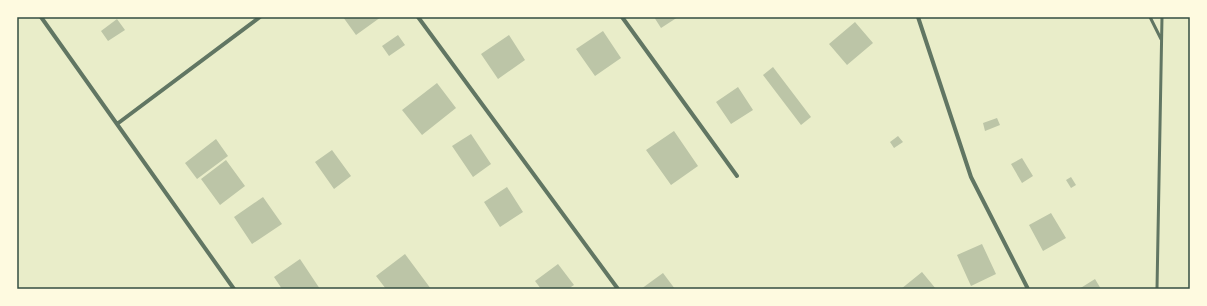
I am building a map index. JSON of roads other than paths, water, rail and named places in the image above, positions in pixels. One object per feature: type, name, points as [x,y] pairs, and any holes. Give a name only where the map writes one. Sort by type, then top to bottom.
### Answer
[{"type":"street","points":[[40,17],[234,289]]},
{"type":"street","points":[[117,124],[260,17]]},
{"type":"street","points":[[418,17],[618,289]]},
{"type":"street","points":[[622,17],[737,176]]},
{"type":"street","points":[[918,17],[971,177],[1028,289]]},
{"type":"lane","points":[[1150,17],[1161,40]]},
{"type":"lane","points":[[1156,289],[1162,17]]}]
